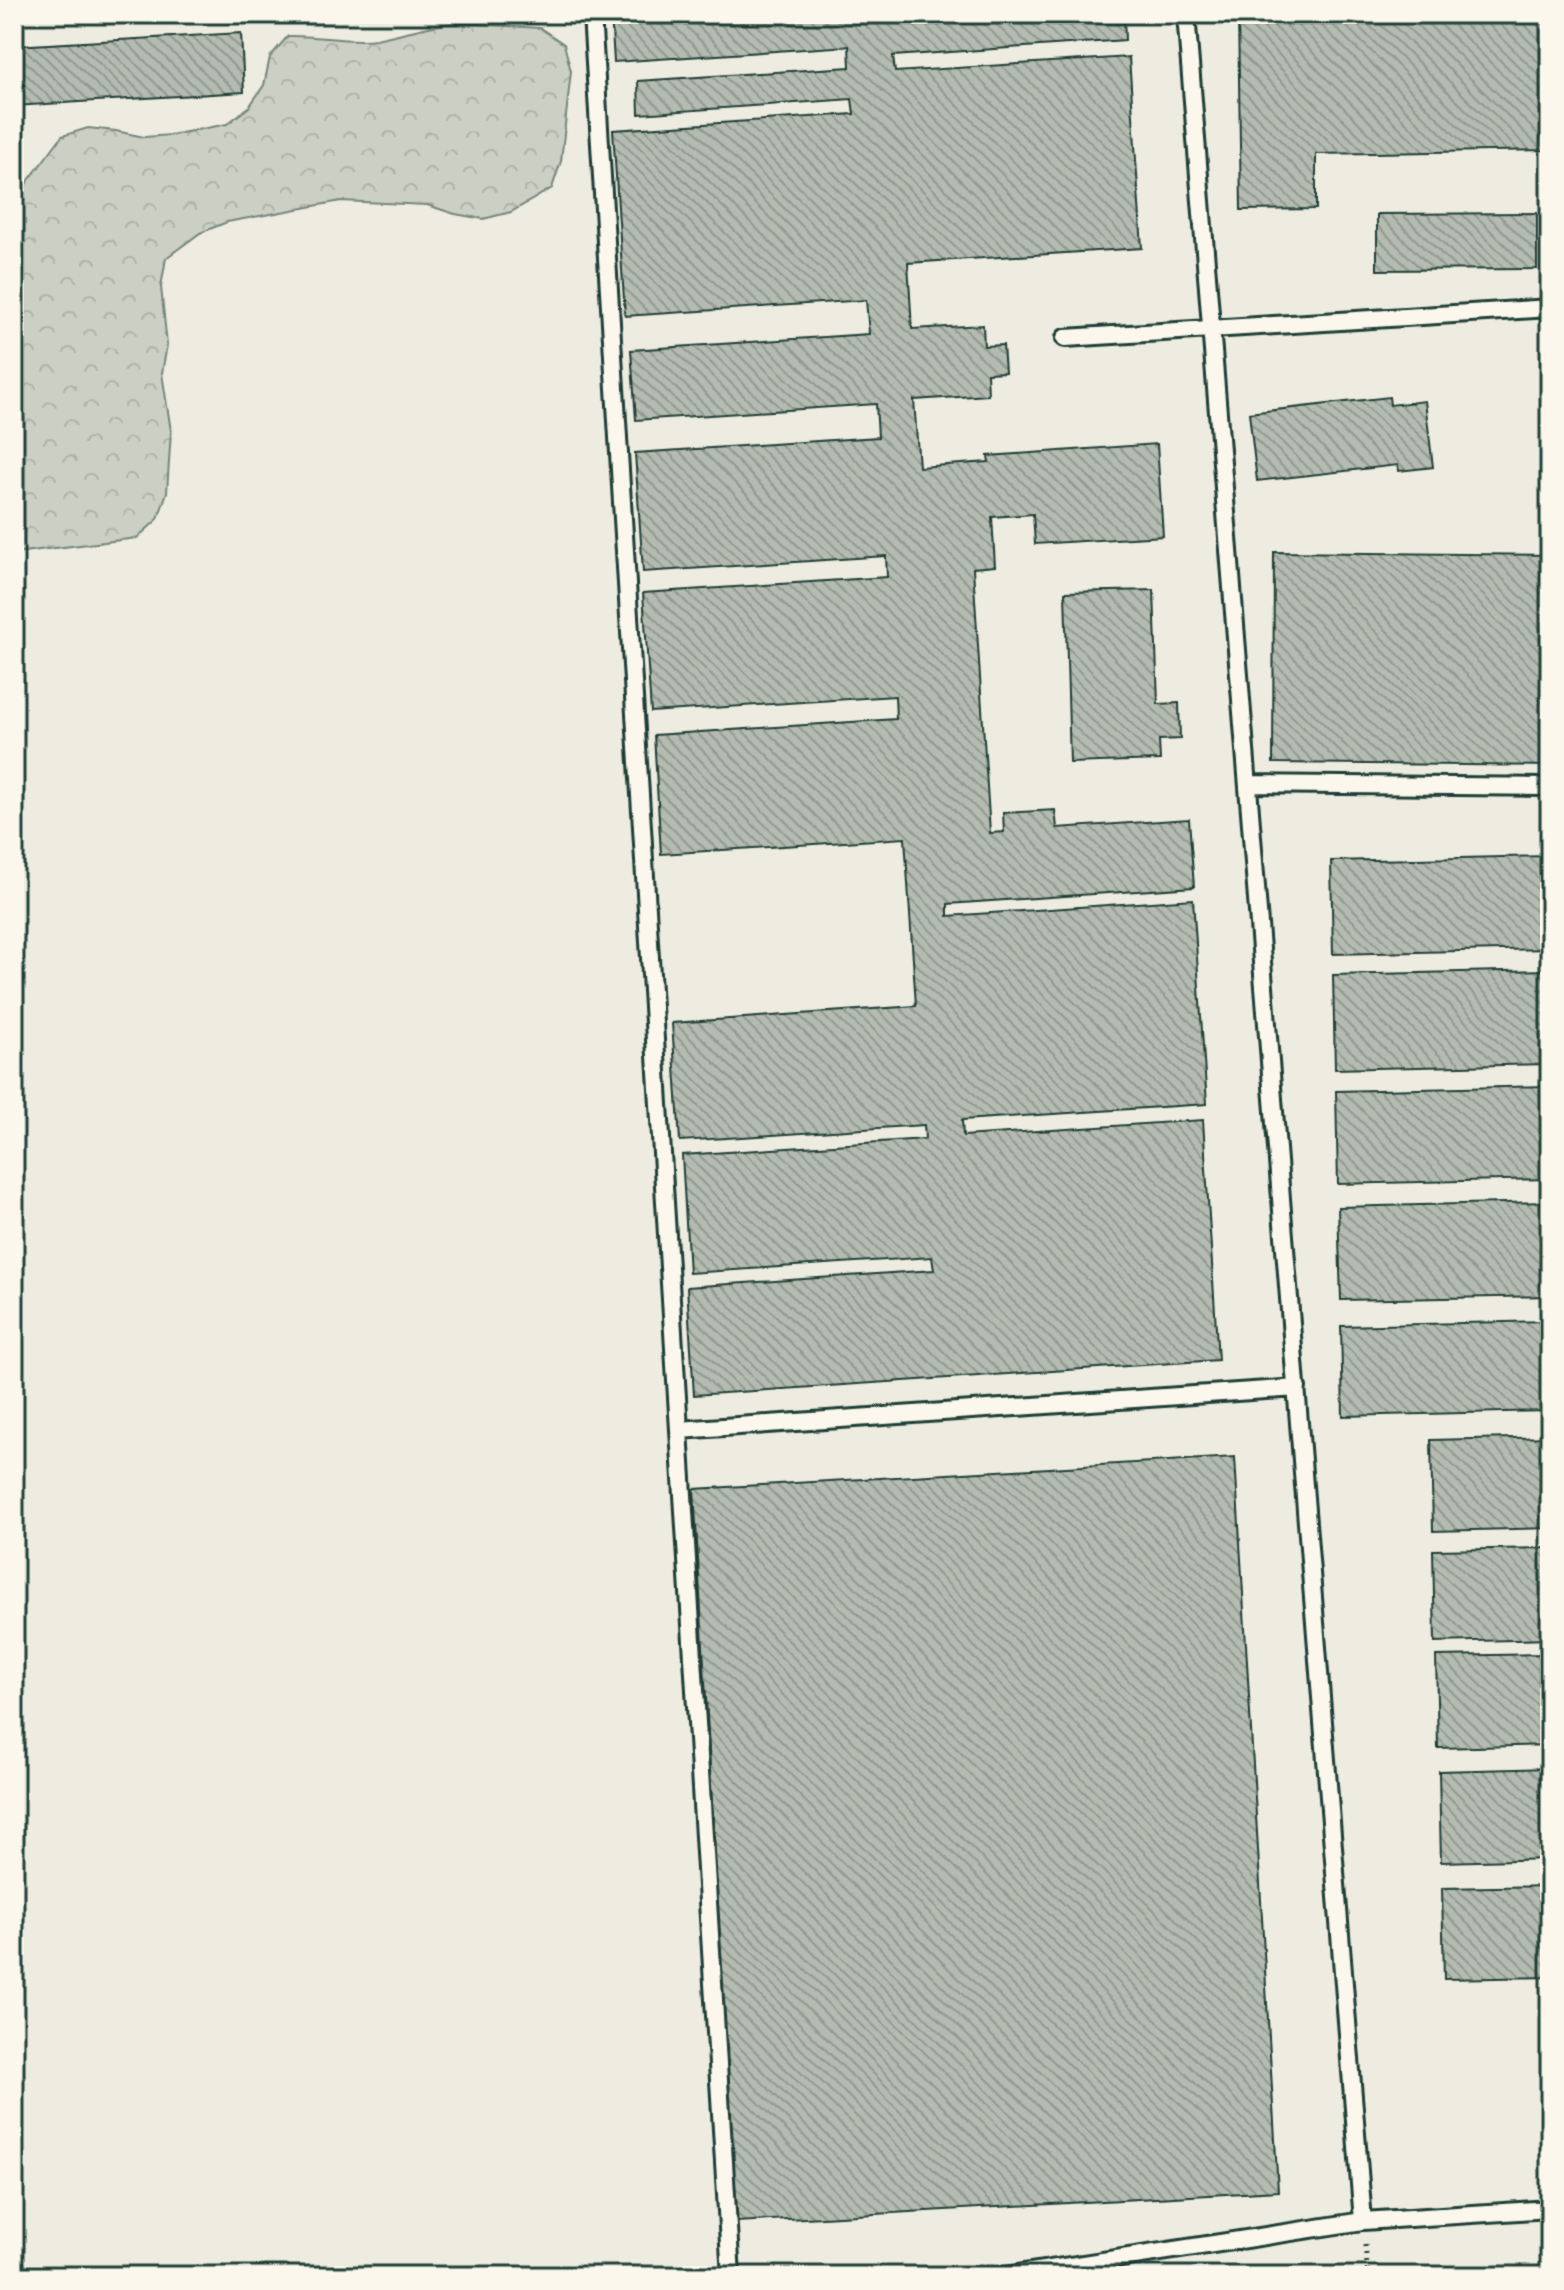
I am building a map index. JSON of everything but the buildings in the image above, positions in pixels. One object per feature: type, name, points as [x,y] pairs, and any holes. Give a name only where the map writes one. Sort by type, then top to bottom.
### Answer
[{"type":"lane","points":[[592,14],[731,2276]]},
{"type":"lane","points":[[1186,14],[1363,2221]]},
{"type":"lane","points":[[1065,338],[1550,308]]},
{"type":"lane","points":[[1248,784],[1550,787]]},
{"type":"lane","points":[[679,1430],[1297,1388]]},
{"type":"lane","points":[[1005,2276],[1363,2221],[1550,2209]]},
{"type":"green space","points":[[455,23],[540,28],[564,44],[571,71],[561,161],[552,188],[511,212],[483,219],[427,205],[341,201],[227,222],[200,233],[166,258],[161,287],[167,345],[162,373],[171,431],[167,492],[158,519],[137,538],[14,553],[14,200],[62,136],[88,128],[144,137],[227,124],[249,107],[264,85],[270,57],[288,36],[366,40]]}]
